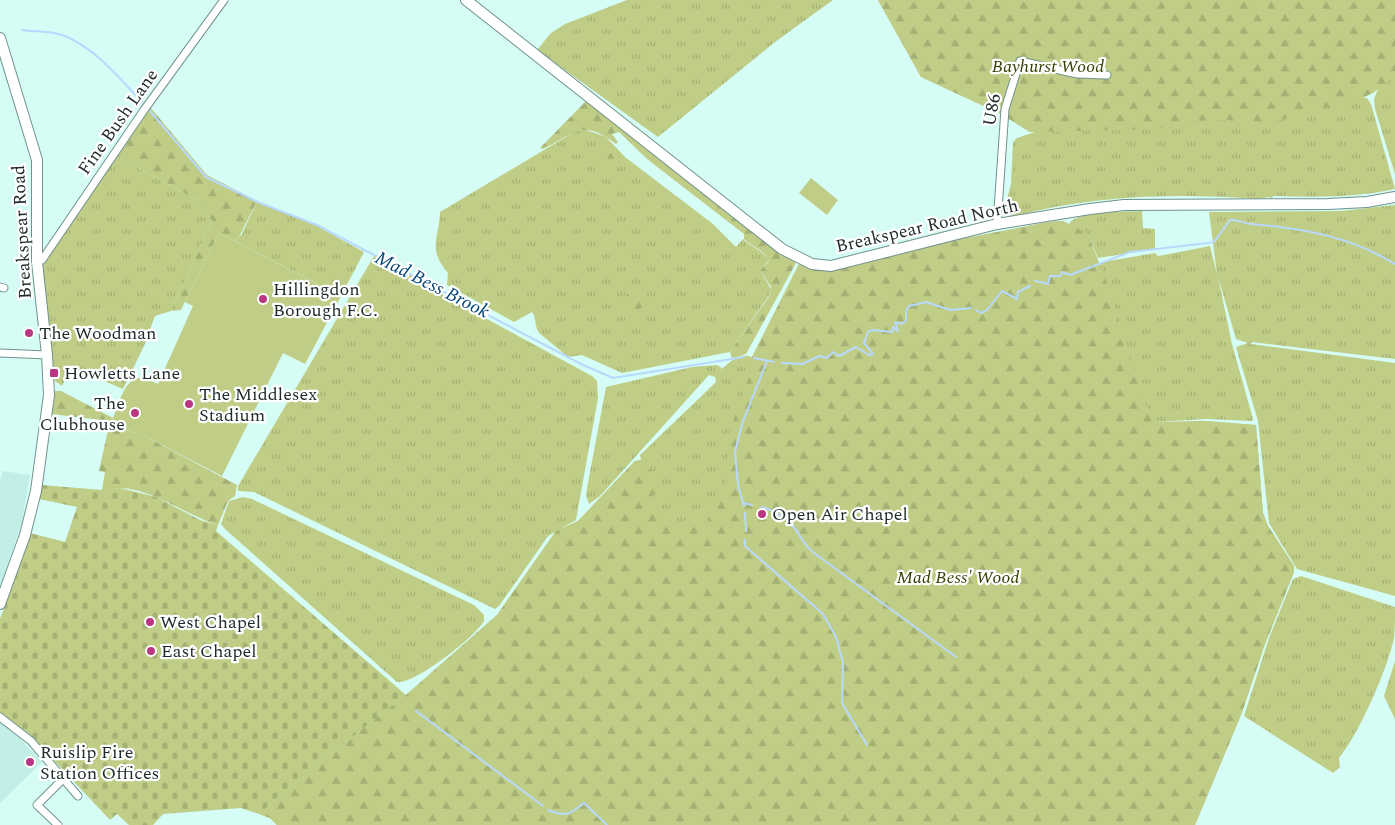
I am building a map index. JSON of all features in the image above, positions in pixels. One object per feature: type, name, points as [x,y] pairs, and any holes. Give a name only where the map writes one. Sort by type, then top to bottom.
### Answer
[{"type":"street","name":"Fine Bush Lane","points":[[37,262],[42,260],[144,110],[224,0]]},
{"type":"street","name":"Breakspear Road North","points":[[466,0],[782,249],[807,262],[825,266],[850,263],[997,224],[1124,205],[1328,204],[1368,202],[1395,197]]},
{"type":"street","name":"Breakspear Road","points":[[0,38],[37,160],[37,262],[47,355],[48,394],[38,477],[25,535],[0,604]]},
{"type":"street","name":"U86","points":[[997,224],[1005,109],[1020,61],[1076,74],[1108,75]]},
{"type":"street","points":[[0,353],[47,355]]},
{"type":"street","points":[[0,717],[31,740],[78,796]]},
{"type":"street","points":[[58,825],[34,802],[63,778]]},
{"type":"shaded area","points":[[3,471],[30,475],[22,522],[0,587],[0,480]]},
{"type":"shaded area","points":[[0,722],[11,729],[42,762],[0,803]]},
{"type":"green space","points":[[627,0],[833,0],[775,42],[658,137],[537,50],[551,33],[565,24]]},
{"type":"green space","name":"Bayhurst Wood","points":[[878,0],[1395,0],[1395,174],[1375,109],[1374,99],[1378,89],[1363,98],[1367,98],[1371,104],[1395,189],[1320,197],[1274,196],[1270,199],[1269,197],[1258,199],[1197,196],[1136,197],[1075,204],[1015,216],[1010,215],[1005,208],[1011,184],[1013,142],[1017,138],[1035,132],[1030,132],[1001,114],[921,77]]},
{"type":"green space","name":"Bayhurst Wood","points":[[878,0],[1395,0],[1395,76],[1373,93],[1350,103],[1300,112],[1281,120],[1252,123],[1228,120],[1189,121],[1158,129],[1030,132],[1001,114],[921,77]]},
{"type":"green space","points":[[589,98],[796,263],[746,354],[732,359],[730,352],[770,295],[771,287],[760,270],[769,261],[767,257],[744,239],[744,234],[647,159],[619,132],[612,134],[618,142],[616,144],[604,136],[587,130],[572,134],[543,149],[540,148]]},
{"type":"green space","points":[[150,107],[207,175],[257,201],[239,237],[235,241],[219,233],[181,310],[171,311],[212,221],[197,200],[116,156]]},
{"type":"green space","points":[[586,130],[606,137],[625,157],[713,224],[736,247],[743,239],[764,254],[769,260],[760,270],[772,291],[730,352],[622,373],[582,355],[568,357],[539,333],[532,312],[514,322],[447,285],[448,273],[436,250],[440,212],[576,131]]},
{"type":"green space","points":[[603,152],[609,152],[614,157],[612,166],[603,168],[598,163],[598,157]]},
{"type":"green space","points":[[116,156],[197,200],[212,221],[171,311],[155,316],[144,346],[123,389],[71,367],[62,386],[55,381],[41,267]]},
{"type":"green space","points":[[811,178],[838,200],[827,215],[799,193]]},
{"type":"green space","points":[[257,201],[317,226],[364,252],[341,296],[235,241],[242,234]]},
{"type":"green space","name":"Mad Bess' Wood","points":[[1395,205],[1395,359],[1252,342],[1251,344],[1395,363],[1395,596],[1297,569],[1269,523],[1258,421],[1236,347],[1248,343],[1236,339],[1218,277],[1232,344],[1253,419],[1252,421],[1207,419],[1154,422],[1206,421],[1256,425],[1263,513],[1268,526],[1294,566],[1294,572],[1265,644],[1241,715],[1195,825],[277,825],[270,818],[259,814],[311,769],[406,695],[497,615],[556,531],[578,521],[635,461],[641,460],[640,455],[716,382],[715,377],[709,375],[600,496],[589,504],[586,496],[587,488],[606,387],[692,367],[717,365],[722,368],[721,370],[739,357],[752,357],[799,264],[828,269],[857,266],[928,246],[1041,223],[1064,222],[1069,224],[1074,219],[1091,214],[1142,211],[1143,228],[1155,229],[1155,249],[1098,258],[1088,234],[1099,266],[1103,262],[1155,253],[1158,256],[1210,246],[1217,274],[1209,212],[1341,211]]},
{"type":"green space","name":"Mad Bess' Wood","points":[[1063,221],[1088,234],[1107,283],[1152,423],[1206,421],[1256,425],[1263,513],[1268,526],[1294,566],[1294,572],[1265,644],[1241,715],[1195,825],[277,825],[270,818],[259,814],[311,769],[406,695],[497,615],[556,531],[578,521],[635,461],[641,460],[661,481],[660,487],[645,504],[656,517],[681,526],[689,527],[706,524],[726,488],[729,433],[753,364],[752,357],[799,264],[814,268],[845,268],[921,248]]},
{"type":"green space","points":[[219,233],[341,296],[305,364],[283,353],[222,476],[139,433],[128,431],[121,427],[113,418],[119,401],[129,383],[143,378],[158,384],[193,306],[185,302]]},
{"type":"green space","points":[[378,255],[452,300],[592,376],[597,381],[598,398],[576,520],[548,536],[495,609],[254,492],[238,491],[238,486],[374,256]]},
{"type":"green space","points":[[635,285],[643,286],[645,300],[637,312],[628,316],[626,299],[629,291]]},
{"type":"green space","points":[[55,391],[61,391],[113,418],[121,427],[128,431],[139,433],[237,485],[235,496],[228,501],[218,525],[145,493],[121,488],[102,490],[105,472],[99,471],[110,421],[51,414]]},
{"type":"green space","points":[[42,485],[102,490],[120,488],[156,497],[200,520],[218,525],[216,531],[406,695],[311,769],[259,814],[241,808],[163,814],[153,825],[129,825],[117,814],[110,820],[27,732],[0,714],[0,619],[30,533],[65,542],[77,507],[39,499]]},
{"type":"green space","points":[[243,497],[252,499],[474,605],[484,615],[484,621],[457,648],[430,668],[417,676],[397,682],[225,529],[221,524],[229,501]]},
{"type":"green space","points":[[1301,576],[1395,607],[1394,638],[1385,667],[1355,734],[1339,758],[1340,767],[1333,773],[1244,716],[1269,638],[1293,579]]},
{"type":"green space","points":[[1395,661],[1395,719],[1384,696]]},
{"type":"waterway","name":"Mad Bess Brook","points":[[22,30],[55,33],[65,36],[87,48],[142,102]]},
{"type":"waterway","name":"Mad Bess Brook","points":[[150,111],[206,177],[260,203],[317,225],[581,364],[613,378],[744,357]]},
{"type":"waterway","name":"Mad Bess Brook","points":[[1035,281],[1048,284],[1050,276],[1060,276],[1062,272],[1070,275],[1130,252],[1214,242],[1230,220],[1326,235],[1361,247],[1395,264]]},
{"type":"waterway","name":"Mad Bess Brook","points":[[976,310],[981,313],[987,310],[1002,291],[1017,299],[1018,292],[1030,286]]},
{"type":"waterway","name":"Mad Bess Brook","points":[[782,363],[802,364],[820,356],[827,358],[833,352],[839,356],[856,347],[869,355],[873,354],[864,343],[868,332],[873,330],[892,332],[893,327],[898,331],[895,322],[902,324],[906,321],[906,311],[909,306],[926,302],[950,310],[971,308]]},
{"type":"waterway","name":"Mad Bess Brook","points":[[754,358],[774,362]]},
{"type":"waterway","points":[[744,506],[738,485],[735,452],[742,424],[767,361]]},
{"type":"waterway","points":[[744,503],[752,505]]},
{"type":"waterway","points":[[762,507],[786,519],[806,546],[814,553],[956,657]]},
{"type":"waterway","points":[[745,513],[746,531]]},
{"type":"waterway","points":[[745,540],[745,546],[823,614],[836,637],[843,663],[842,703],[867,745]]},
{"type":"waterway","points":[[416,711],[543,806]]},
{"type":"waterway","points":[[548,810],[559,814],[567,814],[584,803],[607,825]]},
{"type":"place","name":"Hillingdon Borough F.C.","points":[[263,299]]},
{"type":"place","name":"The Woodman","points":[[29,333]]},
{"type":"place","name":"Howletts Lane","points":[[54,373]]},
{"type":"place","name":"The Middlesex Stadium","points":[[189,404]]},
{"type":"place","name":"The Clubhouse","points":[[135,413]]},
{"type":"place","name":"Open Air Chapel","points":[[762,514]]},
{"type":"place","name":"West Chapel","points":[[150,622]]},
{"type":"place","name":"East Chapel","points":[[151,651]]},
{"type":"place","name":"Ruislip Fire Station Offices","points":[[30,762]]}]
